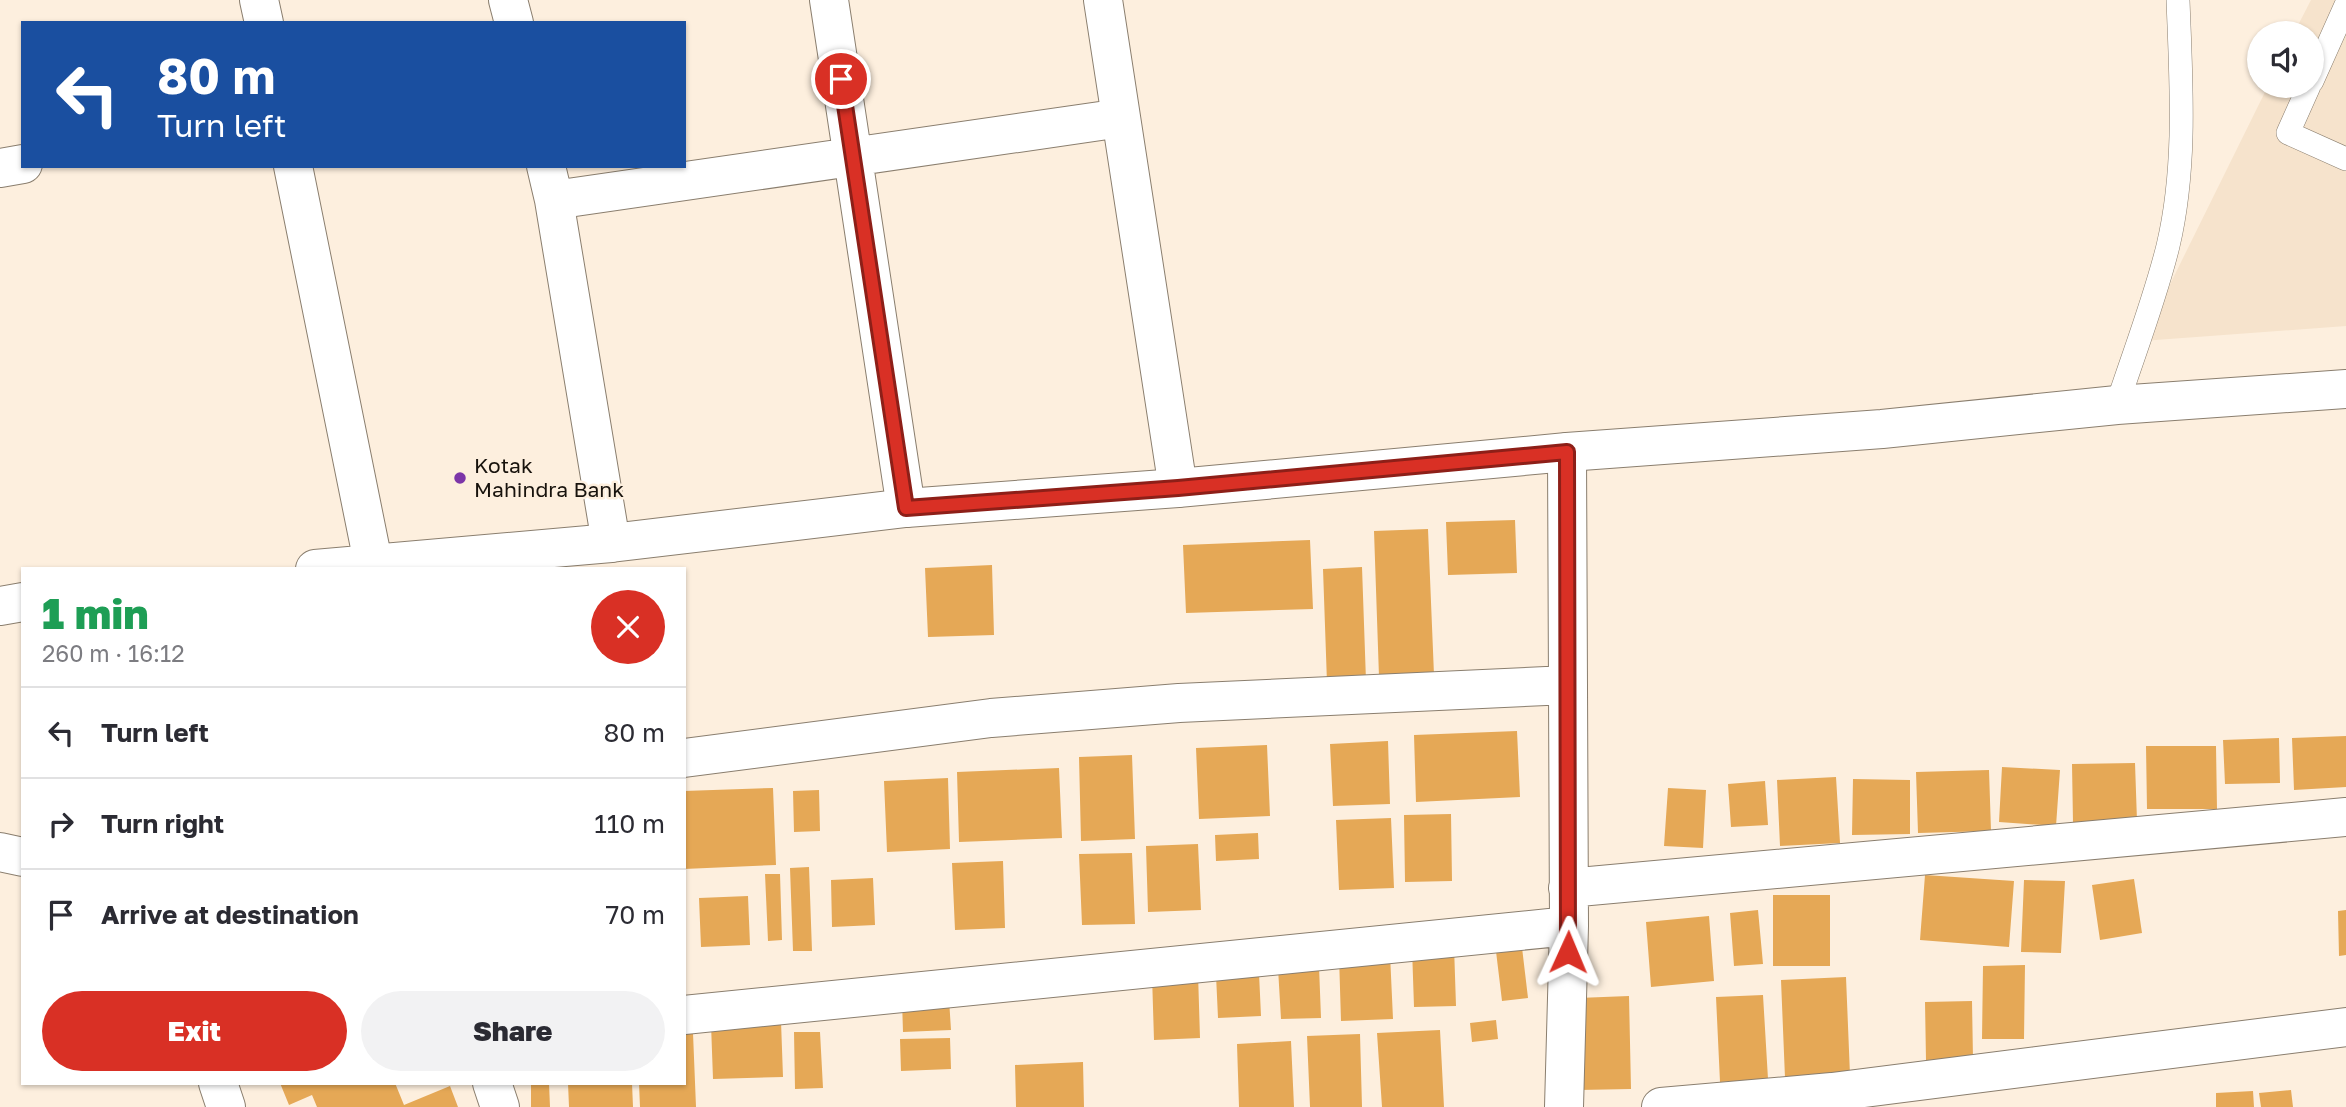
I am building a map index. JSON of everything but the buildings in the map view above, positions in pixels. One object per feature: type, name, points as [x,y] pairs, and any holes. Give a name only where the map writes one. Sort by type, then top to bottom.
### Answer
[{"type":"street","points":[[259,0],[264,21]]},
{"type":"street","points":[[508,0],[513,21]]},
{"type":"street","points":[[830,0],[906,508]]},
{"type":"street","points":[[1103,0],[1178,488]]},
{"type":"street","points":[[611,543],[550,183],[852,157],[1121,118]]},
{"type":"street","points":[[0,168],[21,164]]},
{"type":"street","points":[[293,168],[373,566]]},
{"type":"street","points":[[354,567],[611,543],[906,508],[1178,488],[1567,452],[1882,429],[2117,405],[2346,389]]},
{"type":"street","points":[[1564,1107],[1569,926],[1567,452]]},
{"type":"street","points":[[0,606],[21,603]]},
{"type":"street","points":[[686,758],[990,718],[1180,703],[1568,685]]},
{"type":"street","points":[[1569,888],[2346,817]]},
{"type":"street","points":[[0,852],[21,857]]},
{"type":"street","points":[[686,1014],[1569,926]]},
{"type":"street","points":[[1661,1107],[1832,1100],[2346,1027]]},
{"type":"street","points":[[219,1085],[226,1107]]},
{"type":"street","points":[[493,1085],[500,1107]]},
{"type":"lane","points":[[2117,405],[2168,246],[2180,172],[2178,0]]},
{"type":"lane","points":[[2324,54],[2346,5]]},
{"type":"lane","points":[[2304,98],[2288,134],[2346,159]]},
{"type":"shaded area","points":[[2311,0],[2346,0],[2346,326],[2142,341],[2262,98],[2324,98],[2324,21],[2300,21]]},
{"type":"place","name":"Kotak Mahindra Bank","points":[[460,478]]},
{"type":"route","points":[[841,79],[906,508],[1178,488],[1567,452],[1568,952]]}]
